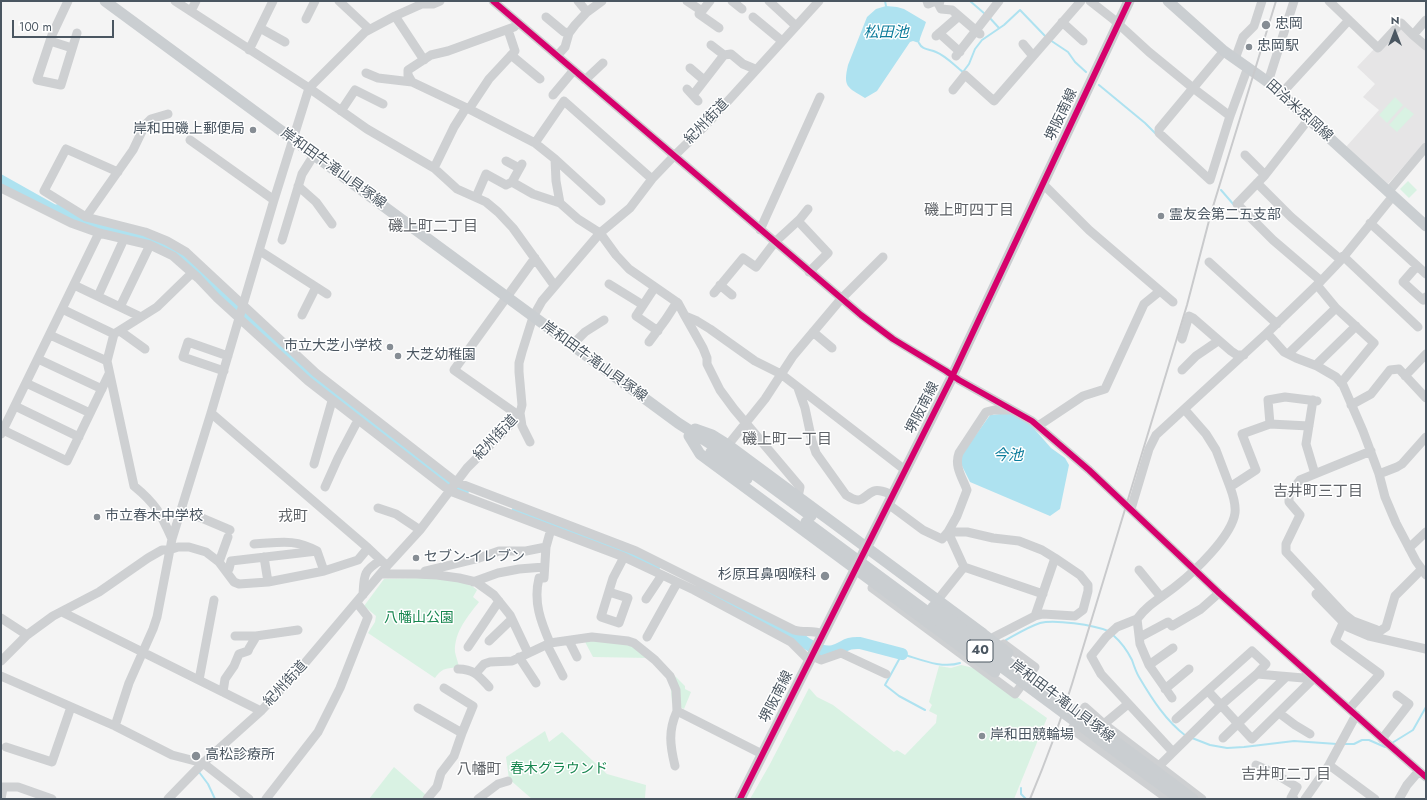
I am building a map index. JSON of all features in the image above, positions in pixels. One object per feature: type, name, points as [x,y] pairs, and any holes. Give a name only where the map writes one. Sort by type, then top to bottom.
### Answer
[{"type":"main road","name":"岸和田牛滝山貝塚線","points":[[106,1],[678,423],[728,455],[808,519]]},
{"type":"main road","name":"堺阪南線","points":[[740,799],[953,376],[1129,1]]},
{"type":"main road","name":"田治米忠岡線","points":[[1168,1],[1224,51],[1268,82],[1426,226]]},
{"type":"main road","name":"岸和田牛滝山貝塚線","points":[[678,423],[689,436],[808,519],[1068,711],[1193,799]]},
{"type":"main road","points":[[678,423],[712,435],[728,444],[982,632],[1045,682],[1068,711]]},
{"type":"main road","points":[[689,436],[700,454],[968,652],[1027,694],[1068,711]]},
{"type":"main road","name":"岸和田牛滝山貝塚線","points":[[1157,773],[1180,799]]},
{"type":"street","points":[[68,1],[50,41],[36,80],[61,85],[77,33]]},
{"type":"street","points":[[175,1],[309,88],[367,129],[434,168],[457,188],[476,197],[498,212],[513,228],[554,285]]},
{"type":"street","points":[[191,11],[196,1]]},
{"type":"street","points":[[250,50],[273,1]]},
{"type":"street","points":[[306,19],[315,1]]},
{"type":"street","points":[[339,1],[370,30]]},
{"type":"street","points":[[115,726],[129,683],[153,630],[157,617],[169,550],[309,88],[356,40],[370,30],[395,16],[422,4],[433,4],[440,1]]},
{"type":"street","points":[[493,1],[841,299],[893,338],[953,376],[1038,426],[1089,470],[1219,593],[1314,679],[1426,777]]},
{"type":"street","points":[[578,1],[587,12]]},
{"type":"street","points":[[557,56],[565,46],[569,33],[587,12],[602,1]]},
{"type":"street","points":[[687,1],[702,11]]},
{"type":"street","points":[[710,1],[699,14],[719,28]]},
{"type":"street","points":[[732,1],[742,9]]},
{"type":"street","points":[[769,1],[796,26]]},
{"type":"street","name":"紀州街道","points":[[168,799],[203,763],[261,711],[299,670],[381,574],[384,563],[420,530],[467,468],[513,422],[519,414],[522,404],[519,363],[533,317],[542,301],[554,285],[600,233],[630,208],[652,180],[707,124],[819,1]]},
{"type":"street","points":[[927,1],[928,4],[940,1],[939,5],[941,10],[952,10],[978,33]]},
{"type":"street","points":[[959,16],[938,35],[958,54],[978,33],[999,1]]},
{"type":"street","points":[[953,90],[965,76],[994,101],[1081,1]]},
{"type":"street","points":[[1090,1],[1113,19],[1149,52],[1230,116]]},
{"type":"street","points":[[1268,82],[1294,1]]},
{"type":"street","points":[[1329,1],[1378,48],[1401,24],[1426,46]]},
{"type":"street","points":[[1235,59],[1243,37],[1254,26],[1260,2]]},
{"type":"street","points":[[395,16],[424,60]]},
{"type":"street","points":[[546,17],[564,32],[569,33]]},
{"type":"street","points":[[753,17],[782,41]]},
{"type":"street","points":[[1281,94],[1349,20]]},
{"type":"street","points":[[1413,35],[1426,20]]},
{"type":"street","points":[[1062,22],[1084,41]]},
{"type":"street","points":[[412,82],[408,75],[408,70],[431,55],[448,51],[508,30],[519,23]]},
{"type":"street","points":[[260,28],[285,42]]},
{"type":"street","points":[[434,168],[454,127],[467,108],[489,79],[516,51],[508,30]]},
{"type":"street","points":[[50,41],[72,48]]},
{"type":"street","points":[[1023,44],[1033,56]]},
{"type":"street","points":[[711,45],[724,55]]},
{"type":"street","points":[[1224,51],[1159,129],[1158,133],[1210,180],[1230,116],[1248,67]]},
{"type":"street","points":[[693,95],[724,55],[731,54],[743,64],[756,70]]},
{"type":"street","points":[[511,55],[540,79]]},
{"type":"street","points":[[585,80],[603,63]]},
{"type":"street","points":[[690,68],[704,80]]},
{"type":"street","points":[[553,95],[574,70]]},
{"type":"street","points":[[366,73],[378,78],[412,82],[535,143],[601,201]]},
{"type":"street","points":[[341,111],[355,90],[383,104]]},
{"type":"street","points":[[760,230],[820,97]]},
{"type":"street","points":[[535,143],[564,101],[652,180]]},
{"type":"street","points":[[86,216],[133,150],[145,125],[151,118],[168,114]]},
{"type":"street","points":[[1308,120],[1265,175],[1237,204],[1319,283],[1336,308],[1374,343],[1341,384]]},
{"type":"street","points":[[190,140],[274,200]]},
{"type":"street","points":[[118,172],[66,149],[44,191],[86,216],[145,232],[168,241],[186,252],[308,381],[358,420],[453,486],[551,529],[624,557],[677,583],[696,586],[794,630],[802,632],[815,631],[822,636]]},
{"type":"street","points":[[1131,509],[1149,449],[1156,436],[1244,356],[1319,283],[1342,258],[1424,153]]},
{"type":"street","points":[[282,240],[302,174],[314,155]]},
{"type":"street","points":[[1246,155],[1265,175]]},
{"type":"street","points":[[555,159],[556,181],[560,202]]},
{"type":"street","points":[[476,197],[486,174],[506,184],[512,182],[521,166],[506,161]]},
{"type":"street","points":[[512,182],[534,194],[560,202],[578,219],[600,233],[616,255],[629,268],[677,302],[703,348],[707,358],[707,364],[720,390],[800,487],[798,497]]},
{"type":"street","points":[[1258,183],[1291,217],[1342,258],[1418,327]]},
{"type":"street","points":[[1043,184],[1088,230],[1173,302]]},
{"type":"street","points":[[298,186],[316,202],[332,224]]},
{"type":"street","points":[[1,188],[71,223],[99,233],[150,246],[173,256],[453,486],[636,551],[791,642],[811,657],[821,660],[841,652],[859,657],[883,670]]},
{"type":"street","points":[[714,293],[740,255],[756,267],[775,242],[798,221],[808,209]]},
{"type":"street","points":[[798,221],[828,253],[809,272]]},
{"type":"street","points":[[1370,222],[1426,274]]},
{"type":"street","points":[[99,233],[2,432],[67,461],[109,374]]},
{"type":"street","points":[[98,296],[124,239]]},
{"type":"street","points":[[120,307],[150,246]]},
{"type":"street","points":[[260,251],[327,294]]},
{"type":"street","points":[[530,442],[522,426],[519,414],[454,370],[506,296],[535,258]]},
{"type":"street","points":[[728,444],[765,399],[792,356],[841,299],[883,258]]},
{"type":"street","points":[[1209,262],[1277,324]]},
{"type":"street","points":[[1417,266],[1403,282],[1423,300],[1426,297]]},
{"type":"street","points":[[172,540],[158,510],[149,499],[134,486],[107,361],[117,333],[157,307],[192,273]]},
{"type":"street","points":[[610,284],[643,305]]},
{"type":"street","points":[[74,285],[141,317]]},
{"type":"street","points":[[720,285],[732,295]]},
{"type":"street","points":[[302,315],[316,287]]},
{"type":"street","points":[[655,287],[636,316],[658,331]]},
{"type":"street","points":[[1038,426],[1083,396],[1105,390],[1144,304],[1160,291]]},
{"type":"street","points":[[649,342],[677,302]]},
{"type":"street","points":[[1288,354],[1336,308]]},
{"type":"street","points":[[62,310],[117,333],[145,349]]},
{"type":"street","points":[[685,316],[710,329],[755,361],[781,374],[905,470]]},
{"type":"street","points":[[1182,339],[1189,316],[1234,353],[1244,356]]},
{"type":"street","points":[[572,345],[585,332],[604,320]]},
{"type":"street","points":[[1316,365],[1356,326]]},
{"type":"street","points":[[813,332],[832,348]]},
{"type":"street","points":[[1267,333],[1284,352],[1316,365],[1336,377],[1341,384],[1363,430],[1371,451],[1379,474],[1385,497],[1409,548],[1424,572],[1395,596],[1386,627],[1380,631],[1353,621],[1344,614],[1286,552],[1286,544],[1300,515],[1289,502],[1289,494],[1300,480],[1371,451]]},
{"type":"street","points":[[50,335],[107,361]]},
{"type":"street","points":[[1182,370],[1196,356],[1218,341]]},
{"type":"street","points":[[224,371],[183,357],[188,342],[228,356]]},
{"type":"street","points":[[1405,376],[1426,354]]},
{"type":"street","points":[[38,359],[102,389]]},
{"type":"street","points":[[1351,404],[1370,394],[1390,370],[1399,370],[1426,398]]},
{"type":"street","points":[[26,383],[90,412]]},
{"type":"street","points":[[798,388],[805,408],[812,442],[816,453],[846,495],[852,499],[859,500],[874,491],[879,490],[923,530],[942,539],[948,532],[957,516],[967,490],[956,465],[956,459],[959,453],[986,412],[994,410],[1012,410]]},
{"type":"street","points":[[1270,424],[1268,400],[1285,397],[1315,400],[1306,444],[1315,474]]},
{"type":"street","points":[[314,464],[332,401]]},
{"type":"street","points":[[15,406],[79,437]]},
{"type":"street","points":[[1173,752],[1101,674],[1091,656],[1106,637],[1117,627],[1137,619],[1145,609],[1177,586],[1195,569],[1227,533],[1233,521],[1235,513],[1234,498],[1216,450],[1206,434],[1185,410]]},
{"type":"street","points":[[211,413],[384,563]]},
{"type":"street","points":[[326,487],[338,458],[358,420]]},
{"type":"street","points":[[1230,487],[1256,470],[1242,434],[1270,424],[1309,426]]},
{"type":"street","points":[[1379,474],[1402,464],[1426,437]]},
{"type":"street","points":[[378,508],[396,514],[420,530]]},
{"type":"street","points":[[180,512],[197,516],[229,533],[219,562]]},
{"type":"street","points":[[551,529],[546,547],[544,578],[539,578],[536,591],[540,619],[563,676]]},
{"type":"street","points":[[948,532],[967,532],[993,538],[1019,541],[1042,550],[1055,558],[1080,575],[1088,585],[1083,610],[1076,616],[1043,614],[1035,616],[994,637]]},
{"type":"street","points":[[948,532],[964,567],[1043,594]]},
{"type":"street","points":[[1409,548],[1426,532]]},
{"type":"street","points":[[254,544],[300,543],[317,551],[324,572]]},
{"type":"street","points":[[1,661],[27,635],[53,616],[99,592],[162,550],[169,550],[178,547],[189,547],[206,552],[219,562],[234,582],[239,584],[268,582],[324,572],[358,560],[368,548]]},
{"type":"street","points":[[416,574],[479,558],[498,551],[526,551],[546,547]]},
{"type":"street","points":[[855,569],[862,580],[1015,694],[1035,667],[877,550],[866,547]]},
{"type":"street","points":[[226,571],[229,568],[231,561],[317,551]]},
{"type":"street","points":[[264,557],[268,582]]},
{"type":"street","points":[[609,592],[613,578],[624,557]]},
{"type":"street","points":[[1035,616],[1055,558]]},
{"type":"street","points":[[266,799],[318,732],[340,688],[368,617],[360,599],[367,571],[370,567],[384,563]]},
{"type":"street","points":[[473,582],[498,573],[519,569],[544,567]]},
{"type":"street","points":[[940,597],[964,567]]},
{"type":"street","points":[[1139,570],[1161,597]]},
{"type":"street","points":[[381,574],[416,574],[459,578],[473,582],[494,595],[512,619],[528,653]]},
{"type":"street","points":[[646,599],[662,575]]},
{"type":"street","points":[[647,637],[677,583]]},
{"type":"street","points":[[1321,590],[1316,594],[1343,624],[1348,627],[1369,636],[1426,649]]},
{"type":"street","points":[[1140,638],[1168,622],[1172,626],[1201,609],[1219,593]]},
{"type":"street","points":[[199,680],[214,600]]},
{"type":"street","points":[[468,647],[498,601]]},
{"type":"street","points":[[62,612],[261,711]]},
{"type":"street","points":[[1,618],[27,635]]},
{"type":"street","points":[[488,641],[512,619]]},
{"type":"street","points":[[1137,619],[1140,644],[1149,665],[1172,698]]},
{"type":"street","points":[[1305,799],[1329,764],[1340,743],[1352,712],[1380,674],[1335,641],[1343,624]]},
{"type":"street","points":[[235,636],[256,636],[298,630]]},
{"type":"street","points":[[223,692],[225,679],[234,666],[239,654],[248,651],[250,646],[254,643],[256,636]]},
{"type":"street","points":[[476,673],[484,664],[490,662],[512,661],[549,644],[569,640],[602,637],[634,643],[655,660],[670,676],[676,690],[677,711],[670,733],[670,743],[675,766]]},
{"type":"street","points":[[569,640],[577,658]]},
{"type":"street","points":[[1149,665],[1173,648]]},
{"type":"street","points":[[1157,773],[1173,752],[1266,664],[1252,651],[1176,719]]},
{"type":"street","points":[[519,657],[536,683]]},
{"type":"street","points":[[458,669],[466,669],[476,673],[490,687]]},
{"type":"street","points":[[1165,689],[1189,669]]},
{"type":"street","points":[[1257,674],[1314,679]]},
{"type":"street","points":[[1,676],[115,726],[172,755],[203,763],[249,799]]},
{"type":"street","points":[[1223,738],[1286,677]]},
{"type":"street","points":[[1208,691],[1252,739],[1314,679]]},
{"type":"street","points":[[427,799],[437,787],[441,773],[454,756],[474,706],[444,688]]},
{"type":"street","points":[[1382,739],[1410,704],[1397,695]]},
{"type":"street","points":[[1098,748],[1107,727],[1128,704]]},
{"type":"street","points":[[6,747],[52,762],[71,707]]},
{"type":"street","points":[[1168,799],[1072,729],[1085,707],[1157,773],[1202,799]]},
{"type":"street","points":[[418,708],[462,733]]},
{"type":"street","points":[[677,711],[762,754]]},
{"type":"street","points":[[1279,712],[1294,725],[1310,734]]},
{"type":"street","points":[[1329,764],[1375,799]]},
{"type":"street","points":[[1256,765],[1272,772],[1297,787],[1291,798],[1294,799]]},
{"type":"street","points":[[1399,799],[1407,785],[1419,770]]},
{"type":"street","points":[[478,799],[498,784],[508,781]]},
{"type":"street","points":[[1,799],[2,787],[18,787],[52,799]]},
{"type":"shaded area","points":[[1400,27],[1426,50],[1426,141],[1388,184],[1345,148],[1379,110],[1363,97],[1375,84],[1357,67],[1375,48]]},
{"type":"green space","points":[[1395,97],[1403,105],[1387,123],[1379,115]]},
{"type":"green space","points":[[1405,107],[1414,114],[1397,132],[1389,125]]},
{"type":"green space","points":[[1408,181],[1417,190],[1409,198],[1400,189]]},
{"type":"green space","name":"八幡山公園","points":[[442,575],[472,586],[477,590],[473,597],[479,602],[459,631],[455,645],[455,652],[459,667],[443,670],[435,678],[368,633],[375,622],[376,616],[364,606],[384,579],[424,578]]},
{"type":"green space","points":[[584,640],[627,643],[649,658],[593,657]]},
{"type":"green space","name":"岸和田競輪場","points":[[961,665],[978,669],[1047,718],[1014,799],[750,799],[770,764],[809,688],[817,697],[833,705],[894,752],[897,750],[905,755],[936,723],[937,715],[929,711],[932,705],[929,702],[939,666],[951,668]]},
{"type":"green space","points":[[674,675],[685,686],[685,689],[691,692],[684,709],[672,703],[670,680]]},
{"type":"green space","name":"春木グラウンド","points":[[545,731],[549,742],[562,732],[607,774],[646,785],[645,798],[532,799],[509,779],[506,757]]},
{"type":"green space","points":[[394,767],[426,795],[421,799],[369,799]]},
{"type":"water","name":"松田池","points":[[886,6],[904,9],[926,22],[919,43],[913,41],[910,42],[877,91],[865,98],[850,89],[848,86],[846,78],[848,65],[867,17],[876,9]]},
{"type":"water","points":[[1,174],[74,215],[71,220],[1,184]]},
{"type":"water","name":"今池","points":[[1011,413],[1030,424],[1051,448],[1065,458],[1069,465],[1060,509],[1050,516],[970,482],[962,466],[960,457],[990,415]]},
{"type":"waterway","points":[[885,1],[886,6]]},
{"type":"waterway","points":[[970,1],[985,14]]},
{"type":"waterway","points":[[919,43],[924,48],[940,54],[963,72],[969,64],[975,49],[982,40],[1004,25],[1020,10],[1046,37]]},
{"type":"waterway","points":[[989,17],[999,28]]},
{"type":"waterway","points":[[1050,40],[1068,52],[1075,62],[1086,72]]},
{"type":"waterway","points":[[1099,85],[1155,133]]},
{"type":"waterway","points":[[1221,190],[1234,205]]},
{"type":"waterway","points":[[58,210],[96,225],[144,237],[165,245],[183,258],[262,333],[326,387],[449,485],[463,491]]},
{"type":"waterway","points":[[517,512],[631,554],[655,565]]},
{"type":"waterway","points":[[702,589],[798,637],[819,650],[828,652],[837,650],[848,644],[860,643],[902,654]]},
{"type":"waterway","points":[[1006,640],[1031,626],[1046,622],[1074,623],[1108,631]]},
{"type":"waterway","points":[[1113,635],[1128,653],[1139,677],[1160,709],[1172,724],[1186,736]]},
{"type":"waterway","points":[[925,710],[899,696],[885,685],[902,654],[938,664],[953,665],[960,663]]},
{"type":"waterway","points":[[1392,743],[1413,730],[1426,707]]},
{"type":"waterway","points":[[1192,738],[1210,745],[1227,748],[1294,741],[1337,744]]},
{"type":"waterway","points":[[1343,744],[1354,744],[1362,740],[1369,740],[1385,747],[1387,746]]},
{"type":"waterway","points":[[199,772],[208,784],[215,799]]},
{"type":"waterway","points":[[1021,788],[1021,794],[1026,799]]},
{"type":"railway","points":[[1030,799],[1063,713],[1072,684],[1187,305],[1211,213],[1276,1]]},
{"type":"cycle path","points":[[493,1],[861,315],[893,339],[959,380],[1032,421],[1089,470],[1219,593],[1426,777]]},
{"type":"cycle path","points":[[740,799],[950,381],[1129,1]]},
{"type":"place","name":"忠岡","points":[[1266,25]]},
{"type":"place","name":"忠岡駅","points":[[1249,47]]},
{"type":"place","name":"岸和田磯上郵便局","points":[[253,130]]},
{"type":"place","name":"霊友会第二五支部","points":[[1161,216]]},
{"type":"place","name":"市立大芝小学校","points":[[390,347]]},
{"type":"place","name":"大芝幼稚園","points":[[398,356]]},
{"type":"place","name":"市立春木中学校","points":[[97,517]]},
{"type":"place","name":"セブン-イレブン","points":[[416,558]]},
{"type":"place","name":"杉原耳鼻咽喉科","points":[[825,576]]},
{"type":"place","name":"岸和田競輪場","points":[[982,736]]},
{"type":"place","name":"高松診療所","points":[[196,756]]},
{"type":"district","name":"磯上町四丁目","points":[[969,211]]},
{"type":"district","name":"磯上町二丁目","points":[[433,227]]},
{"type":"district","name":"磯上町一丁目","points":[[787,440]]},
{"type":"district","name":"吉井町三丁目","points":[[1318,492]]},
{"type":"district","name":"戎町","points":[[293,517]]},
{"type":"district","name":"八幡町","points":[[479,770]]},
{"type":"district","name":"吉井町二丁目","points":[[1286,775]]}]
